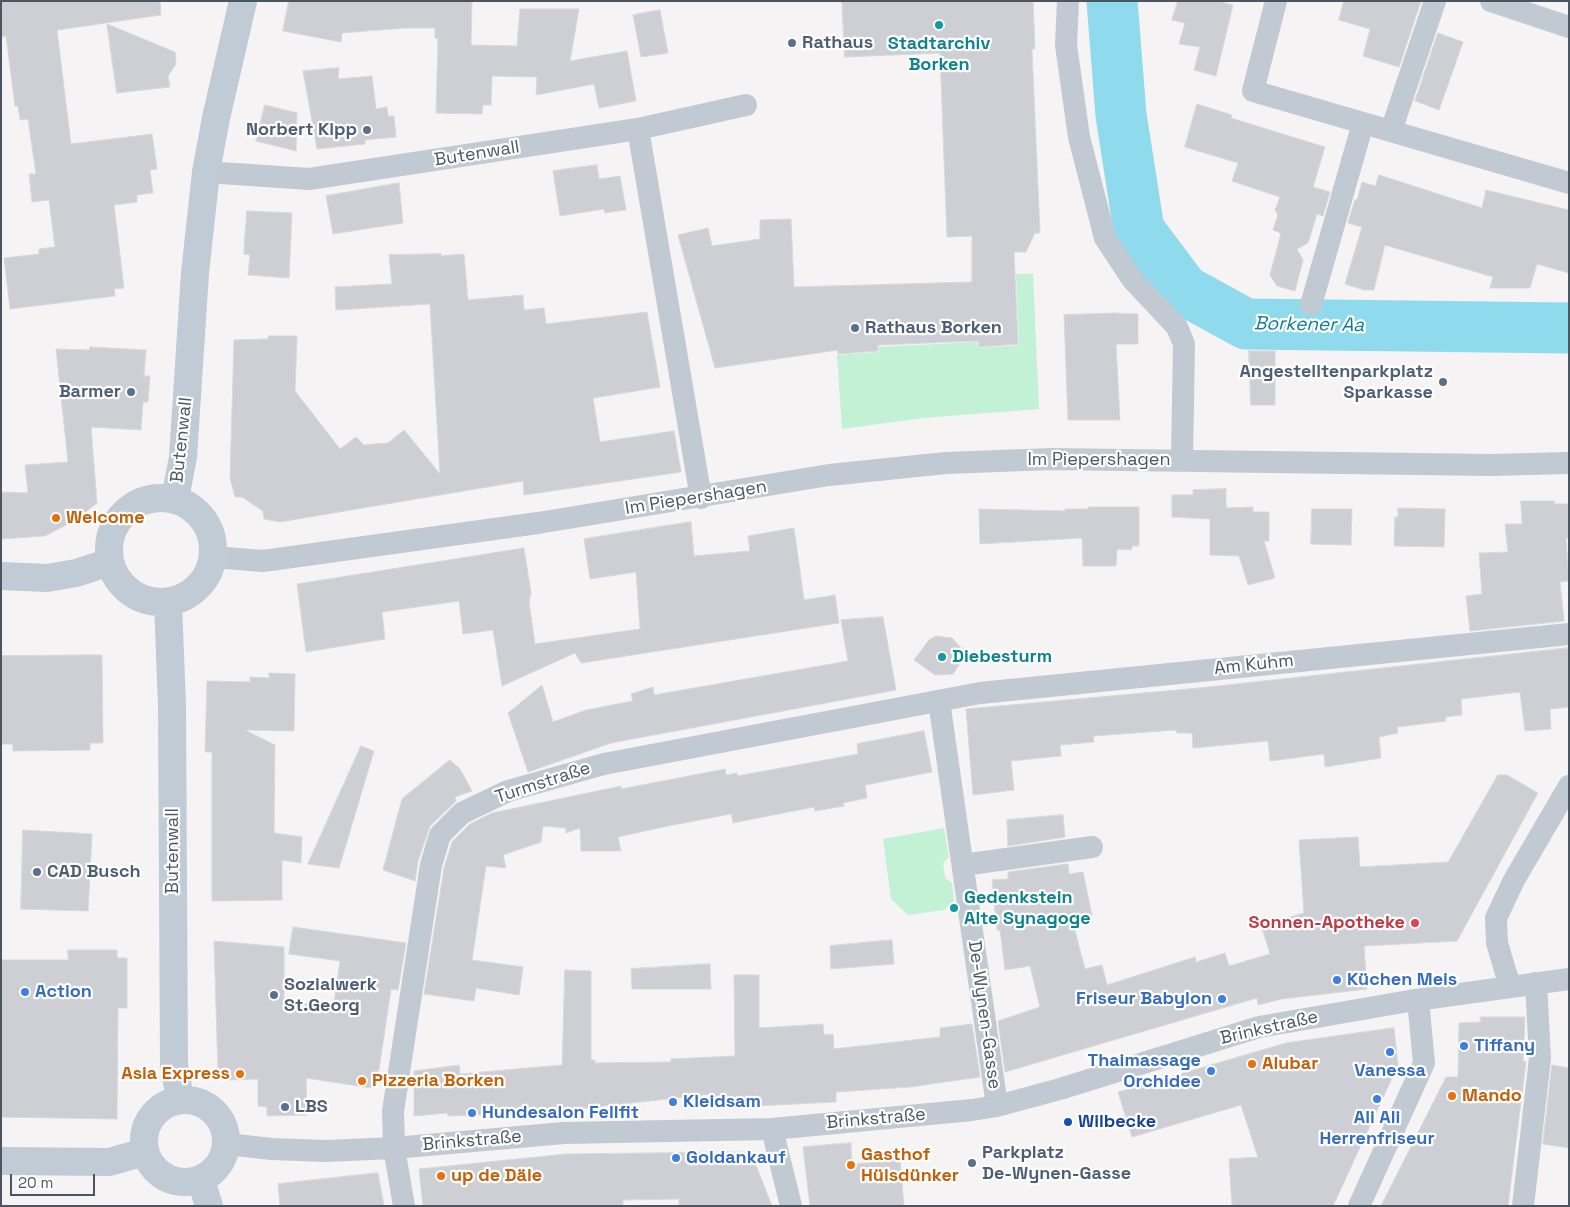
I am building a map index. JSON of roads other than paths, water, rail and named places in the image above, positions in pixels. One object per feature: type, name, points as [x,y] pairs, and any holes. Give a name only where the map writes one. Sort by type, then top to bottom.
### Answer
[{"type":"main road","name":"Butenwall","points":[[175,499],[183,457],[195,273],[206,172],[216,118],[243,1]]},
{"type":"main road","points":[[154,498],[175,499],[187,504],[200,514],[208,527],[213,541],[213,557],[209,571],[202,583],[191,593],[168,602],[152,602],[130,592],[121,584],[110,562],[108,545],[113,528],[123,513],[138,502],[154,498]]},
{"type":"main road","points":[[1,576],[47,578],[76,573],[110,562]]},
{"type":"main road","name":"Butenwall","points":[[168,602],[172,696],[174,1065],[180,1099]]},
{"type":"main road","points":[[180,1099],[204,1104],[214,1110],[226,1132],[227,1144],[219,1165],[201,1180],[184,1182],[167,1178],[150,1163],[145,1152],[144,1138],[147,1124],[160,1108],[180,1099]]},
{"type":"main road","points":[[1,1161],[108,1162],[145,1152]]},
{"type":"main road","points":[[201,1180],[209,1206]]},
{"type":"street","name":"Im Piepershagen","points":[[1068,1],[1066,45],[1080,137],[1105,238],[1132,279],[1177,327],[1184,344],[1182,460]]},
{"type":"street","points":[[1276,1],[1253,91],[1569,183]]},
{"type":"street","points":[[1391,131],[1435,1]]},
{"type":"street","points":[[1491,1],[1569,28]]},
{"type":"street","name":"Butenwall","points":[[206,172],[309,179],[638,129],[746,105]]},
{"type":"street","points":[[1311,305],[1363,123]]},
{"type":"street","points":[[638,129],[701,498]]},
{"type":"street","name":"Im Piepershagen","points":[[213,557],[263,561],[538,523],[701,498],[828,475],[946,463],[1051,460],[1182,460],[1490,464],[1569,463]]},
{"type":"street","name":"Am Kuhm","points":[[940,701],[980,693],[1569,634]]},
{"type":"street","name":"De-Wynen-Gasse","points":[[940,701],[997,1106]]},
{"type":"street","name":"Turmstraße","points":[[404,1206],[394,1148],[393,1111],[431,865],[440,835],[462,813],[508,791],[604,764],[940,701]]},
{"type":"street","points":[[1569,786],[1514,880],[1496,918],[1497,943],[1510,986],[1569,979]]},
{"type":"street","points":[[963,865],[1092,847]]},
{"type":"street","points":[[1523,1206],[1540,1058],[1536,983]]},
{"type":"street","name":"Brinkstraße","points":[[227,1144],[272,1149],[326,1151],[394,1148],[564,1133],[772,1129],[997,1106],[1060,1089],[1259,1027],[1510,986]]},
{"type":"street","points":[[1359,1206],[1424,1063],[1418,1000]]},
{"type":"street","points":[[772,1129],[791,1206]]},
{"type":"waterway","name":"Borkener Aa","points":[[1112,1],[1121,115],[1139,230],[1184,290],[1246,324],[1569,328]]},
{"type":"place","name":"Stadtarchiv Borken","points":[[939,25]]},
{"type":"place","name":"Rathaus","points":[[792,43]]},
{"type":"place","name":"Norbert Kipp","points":[[367,130]]},
{"type":"place","name":"Rathaus Borken","points":[[855,328]]},
{"type":"place","name":"Angestelltenparkplatz Sparkasse","points":[[1443,382]]},
{"type":"place","name":"Barmer","points":[[131,392]]},
{"type":"place","name":"Welcome","points":[[56,518]]},
{"type":"place","name":"Diebesturm","points":[[942,657]]},
{"type":"place","name":"CAD Busch","points":[[37,872]]},
{"type":"place","name":"Gedenkstein Alte Synagoge","points":[[954,908]]},
{"type":"place","name":"Sonnen-Apotheke","points":[[1415,923]]},
{"type":"place","name":"Küchen Meis","points":[[1337,980]]},
{"type":"place","name":"Action","points":[[25,992]]},
{"type":"place","name":"Sozialwerk St.Georg","points":[[274,995]]},
{"type":"place","name":"Friseur Babylon","points":[[1222,999]]},
{"type":"place","name":"Tiffany","points":[[1464,1046]]},
{"type":"place","name":"Vanessa","points":[[1390,1052]]},
{"type":"place","name":"Alubar","points":[[1252,1064]]},
{"type":"place","name":"Thaimassage Orchidee","points":[[1211,1071]]},
{"type":"place","name":"Asia Express","points":[[240,1074]]},
{"type":"place","name":"Pizzeria Borken","points":[[362,1081]]},
{"type":"place","name":"Mando","points":[[1452,1096]]},
{"type":"place","name":"Ali Ali Herrenfriseur","points":[[1377,1099]]},
{"type":"place","name":"Kleidsam","points":[[673,1102]]},
{"type":"place","name":"LBS","points":[[285,1107]]},
{"type":"place","name":"Hundesalon Fellfit","points":[[472,1113]]},
{"type":"place","name":"Wilbecke","points":[[1068,1122]]},
{"type":"place","name":"Goldankauf","points":[[676,1158]]},
{"type":"place","name":"Parkplatz De-Wynen-Gasse","points":[[972,1163]]},
{"type":"place","name":"Gasthof Hülsdünker","points":[[851,1165]]},
{"type":"place","name":"up de Däle","points":[[441,1176]]}]
